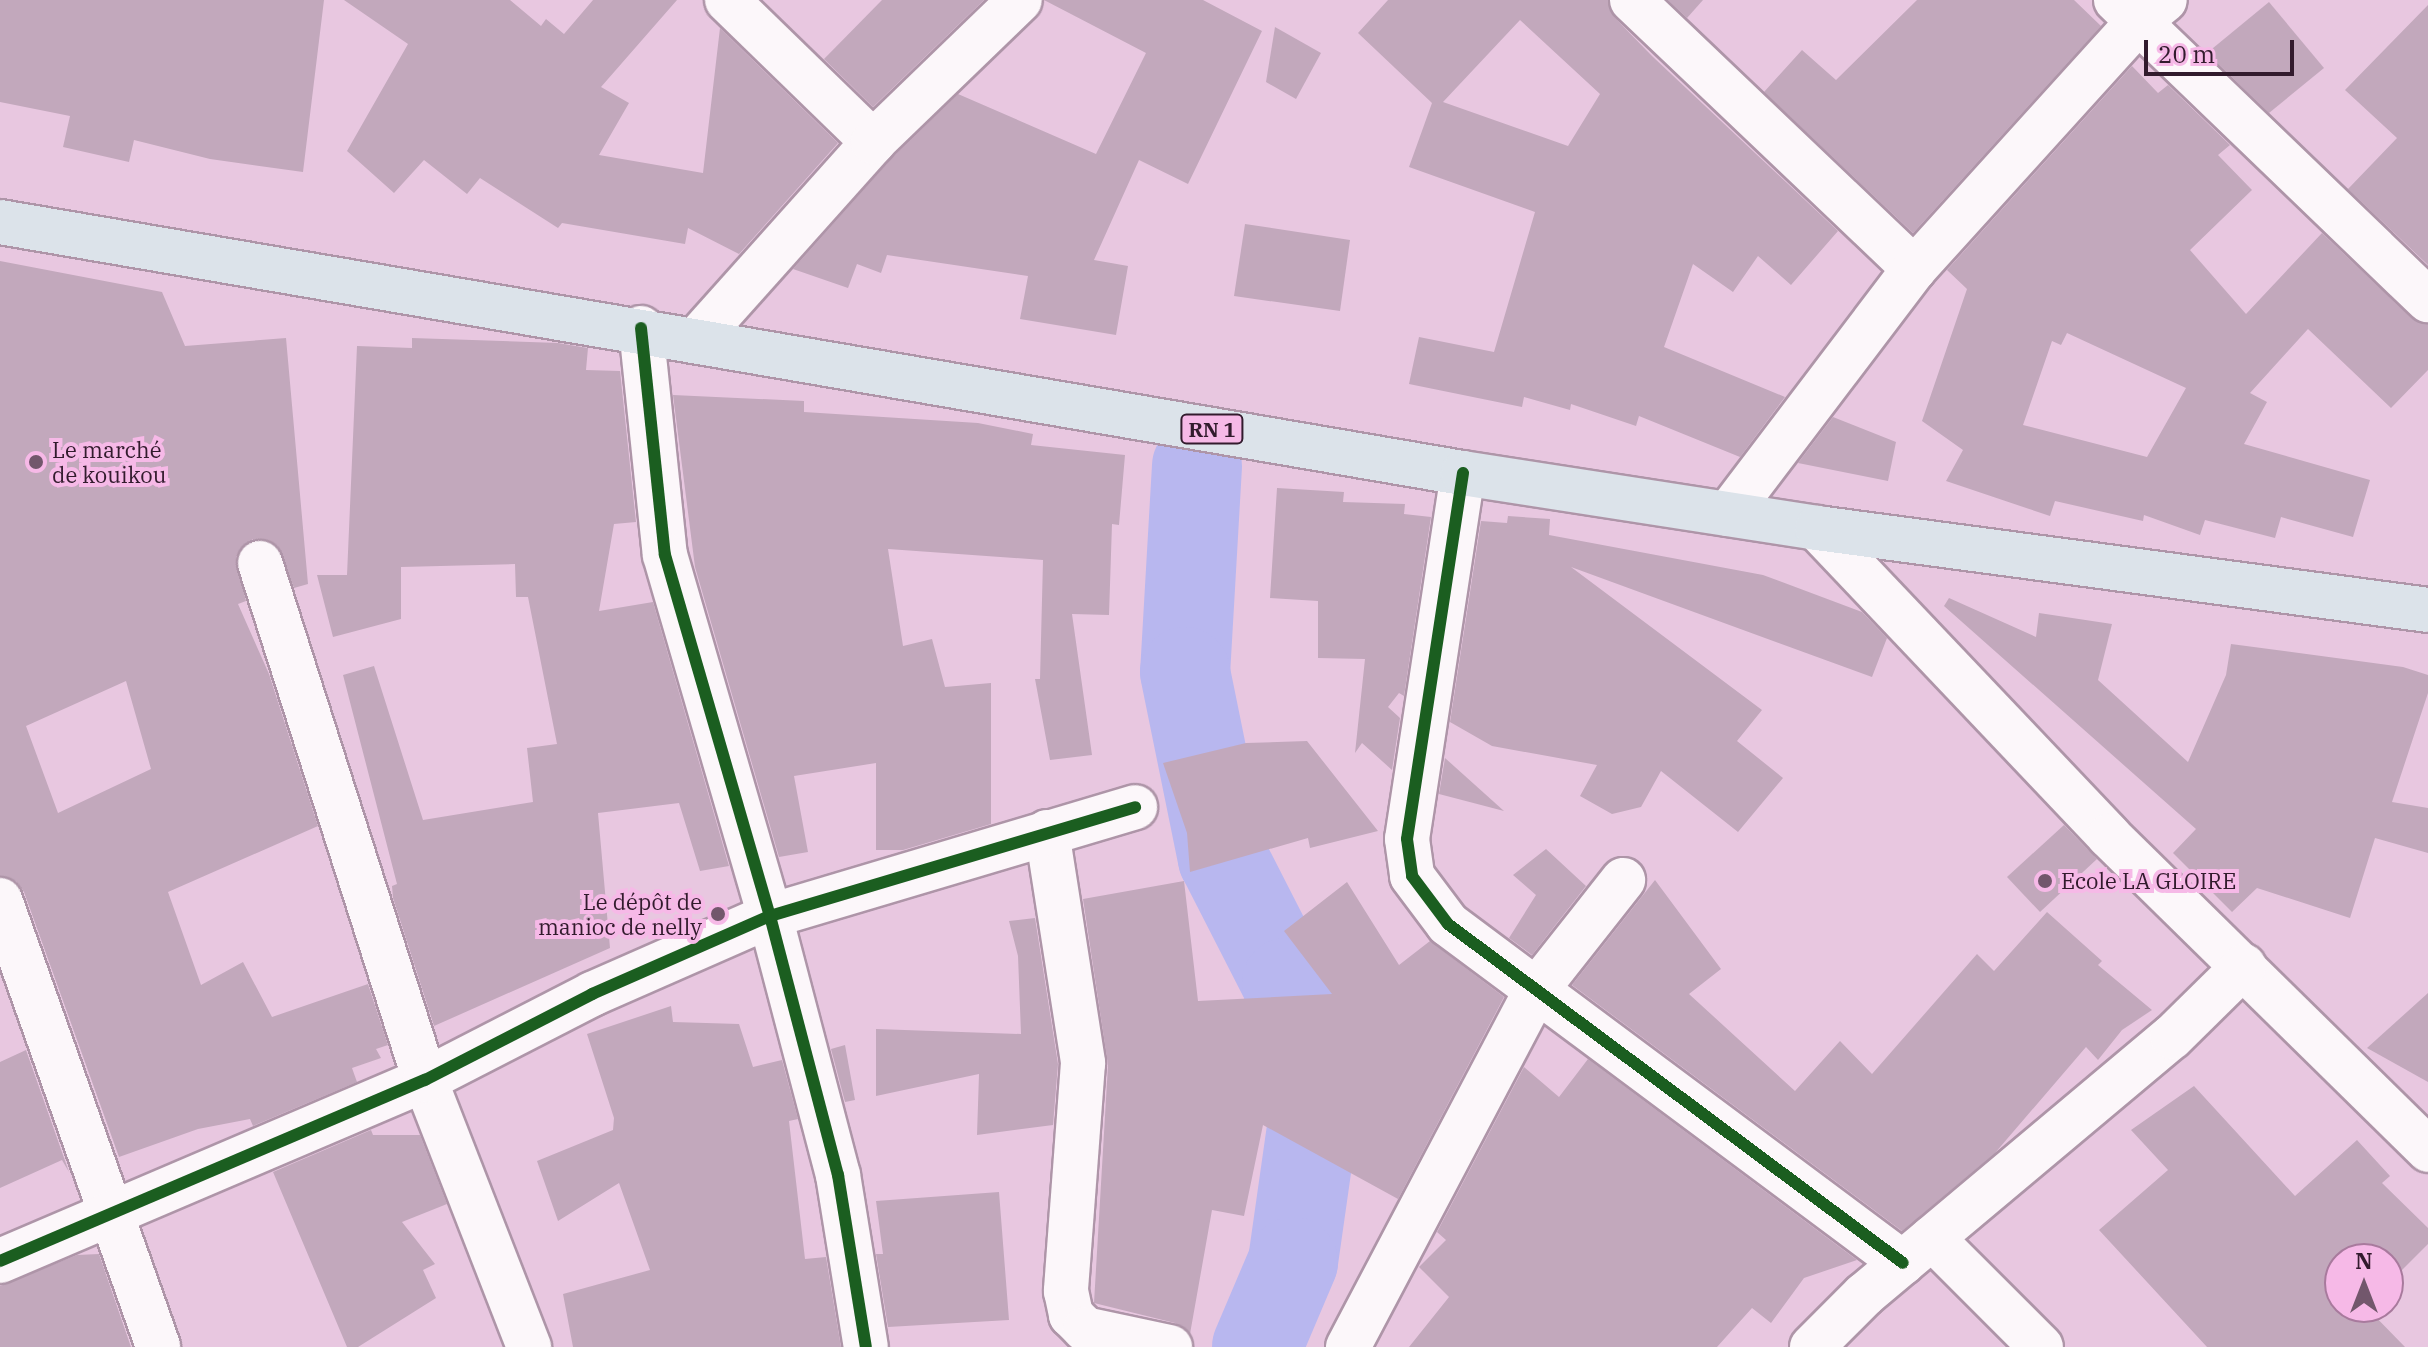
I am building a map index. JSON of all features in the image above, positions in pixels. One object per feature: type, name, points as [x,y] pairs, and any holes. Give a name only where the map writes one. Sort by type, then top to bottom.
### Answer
[{"type":"highway","name":"RN 1","points":[[0,222],[641,328],[1463,473],[1817,528],[2428,610]]},
{"type":"street","points":[[727,0],[873,142]]},
{"type":"street","points":[[698,338],[873,142],[1020,0]]},
{"type":"street","points":[[1632,0],[1914,269]]},
{"type":"street","points":[[1728,514],[1914,269],[2140,7],[2428,300]]},
{"type":"street","points":[[641,328],[665,555],[770,916],[838,1175],[866,1347]]},
{"type":"street","points":[[1463,473],[1407,839],[1412,876],[1428,903],[1448,924],[1537,989],[1918,1250],[2041,1347]]},
{"type":"street","points":[[1817,528],[2109,836],[2428,1150]]},
{"type":"street","points":[[260,563],[425,1080],[529,1347]]},
{"type":"street","points":[[0,1261],[425,1080],[592,994],[770,916],[1135,807]]},
{"type":"street","points":[[1047,832],[1083,1063],[1066,1291],[1071,1315],[1085,1329],[1170,1347]]},
{"type":"street","points":[[1348,1347],[1537,989],[1623,880]]},
{"type":"street","points":[[0,900],[107,1216],[158,1347]]},
{"type":"street","points":[[1812,1347],[1918,1250],[2172,1037],[2244,966]]},
{"type":"building","points":[[0,0],[324,0],[303,172],[210,159],[134,140],[129,162],[63,147],[70,116],[0,102]]},
{"type":"building","points":[[344,0],[510,0],[541,26],[546,19],[564,34],[593,0],[677,0],[601,87],[629,103],[599,155],[703,173],[720,28],[838,143],[739,254],[688,228],[685,244],[562,223],[558,228],[480,178],[467,194],[424,160],[394,193],[347,151],[408,44]]},
{"type":"building","points":[[882,0],[984,0],[873,107],[824,59]]},
{"type":"building","points":[[1044,0],[1203,0],[1262,31],[1188,184],[1139,160],[1094,260],[1128,266],[1116,335],[1020,319],[1028,276],[887,255],[881,273],[857,264],[848,288],[793,269],[891,159],[958,94],[1096,154],[1146,53]]},
{"type":"building","points":[[1388,0],[1608,0],[1614,17],[1652,56],[1838,231],[1791,285],[1758,256],[1733,292],[1693,264],[1664,347],[1785,397],[1740,457],[1639,416],[1636,426],[1571,404],[1570,410],[1524,397],[1522,407],[1409,384],[1419,337],[1494,352],[1535,212],[1409,167],[1432,103],[1358,33]],"holes":[[[1520,20],[1600,94],[1568,146],[1443,102]]]},
{"type":"building","points":[[1668,0],[1703,0],[1687,18]]},
{"type":"building","points":[[1917,0],[2074,0],[2101,26],[1913,233],[1764,92],[1802,50],[1836,80]]},
{"type":"building","points":[[2269,2],[2324,68],[2269,113],[2207,53]]},
{"type":"building","points":[[2428,5],[2428,265],[2348,189],[2397,138],[2345,90]]},
{"type":"building","points":[[1275,27],[1321,53],[1296,99],[1266,82]]},
{"type":"building","points":[[2132,66],[2158,93],[2168,85],[2230,145],[2218,155],[2252,190],[2190,250],[2246,314],[2322,233],[2411,318],[2428,324],[2428,370],[2391,408],[2308,329],[2250,393],[2267,402],[2244,444],[2370,480],[2353,537],[2281,517],[2275,538],[2205,520],[2200,535],[2144,515],[2143,521],[2055,501],[2050,516],[1946,481],[1963,450],[1922,421],[1967,289],[1947,270]],"holes":[[[2067,333],[2186,388],[2147,457],[2023,425],[2052,341],[2061,345]]]},
{"type":"building","points":[[1245,224],[1350,240],[1340,311],[1234,296]]},
{"type":"building","points":[[0,261],[162,292],[185,346],[286,338],[308,584],[294,588],[277,545],[253,539],[236,557],[246,601],[238,604],[269,674],[318,826],[168,892],[201,985],[243,962],[272,1017],[368,984],[388,1045],[376,1049],[381,1058],[352,1068],[357,1082],[253,1126],[250,1119],[198,1129],[119,1157],[24,892],[16,881],[0,876]],"holes":[[[126,681],[151,769],[58,813],[26,726]]]},
{"type":"building","points":[[412,338],[558,343],[588,348],[586,370],[620,371],[636,522],[614,524],[599,611],[653,602],[729,866],[700,871],[679,803],[598,813],[610,948],[434,1026],[393,898],[392,886],[397,884],[343,675],[374,666],[423,820],[533,802],[527,748],[557,744],[528,597],[516,597],[515,564],[401,567],[401,619],[333,637],[317,575],[347,575],[357,346],[412,348]]},
{"type":"building","points":[[673,395],[804,401],[804,412],[978,423],[1033,434],[1031,445],[1125,455],[1119,525],[1112,524],[1109,615],[1072,614],[1092,755],[1050,760],[1035,679],[1040,679],[1043,560],[888,549],[903,646],[932,639],[945,687],[991,683],[991,824],[903,850],[876,850],[876,763],[794,776],[808,852],[779,857],[695,567]]},
{"type":"building","points":[[1833,417],[1896,442],[1888,481],[1798,463]]},
{"type":"building","points":[[1277,488],[1344,492],[1343,502],[1405,504],[1404,514],[1431,517],[1404,696],[1399,693],[1388,707],[1400,718],[1392,770],[1362,743],[1355,753],[1365,659],[1318,658],[1318,601],[1270,598]]},
{"type":"building","points":[[1508,516],[1550,519],[1549,535],[1763,575],[1862,612],[1887,638],[1872,677],[1571,567],[1762,710],[1737,741],[1783,778],[1738,832],[1661,771],[1641,807],[1612,814],[1580,796],[1597,765],[1492,746],[1450,722],[1481,521],[1507,523]]},
{"type":"building","points":[[1949,598],[2036,637],[2039,613],[2112,624],[2098,680],[2188,762],[2226,675],[2231,644],[2403,667],[2428,675],[2428,693],[2392,802],[2428,808],[2428,853],[2375,838],[2350,918],[2257,888],[2232,912],[2173,853],[2196,829],[1944,606]]},
{"type":"building","points":[[1307,741],[1378,831],[1310,848],[1308,838],[1190,872],[1187,833],[1163,763],[1246,743]]},
{"type":"building","points":[[1445,758],[1504,811],[1439,794]]},
{"type":"building","points":[[2064,825],[2097,859],[2040,912],[2007,877]]},
{"type":"building","points":[[1546,849],[1586,886],[1532,955],[1509,938],[1536,895],[1513,875]]},
{"type":"building","points":[[1655,880],[1721,969],[1689,994],[1795,1091],[1840,1041],[1872,1074],[1977,954],[1994,971],[2047,912],[2102,961],[2098,965],[2152,1010],[2122,1030],[2098,1060],[2086,1047],[1995,1153],[1902,1231],[1572,985]]},
{"type":"building","points":[[1184,881],[1198,1001],[1332,994],[1284,931],[1347,882],[1399,965],[1430,941],[1504,997],[1398,1199],[1263,1125],[1244,1216],[1212,1210],[1190,1334],[1175,1323],[1094,1303],[1108,1065],[1083,899]]},
{"type":"building","points":[[1035,918],[1058,1064],[1053,1125],[977,1135],[979,1074],[876,1096],[876,1029],[1021,1034],[1018,956],[1009,921]]},
{"type":"building","points":[[2428,993],[2428,1082],[2367,1048]]},
{"type":"building","points":[[671,1006],[673,1022],[739,1024],[753,1067],[782,1060],[798,1119],[789,1121],[805,1259],[826,1257],[841,1347],[573,1347],[563,1294],[650,1270],[619,1183],[558,1221],[537,1161],[613,1130],[614,1118],[587,1034]]},
{"type":"building","points":[[845,1045],[855,1100],[845,1102],[831,1049]]},
{"type":"building","points":[[26,1050],[69,1172],[62,1160],[0,1188],[0,1062]]},
{"type":"building","points":[[1588,1059],[1857,1260],[1804,1278],[1771,1323],[1752,1308],[1717,1347],[1409,1347],[1449,1297],[1419,1267],[1446,1240],[1437,1232],[1524,1067],[1559,1097]]},
{"type":"building","points":[[2194,1086],[2295,1196],[2357,1140],[2390,1176],[2382,1183],[2428,1228],[2428,1244],[2404,1268],[2404,1243],[2324,1243],[2324,1323],[2382,1323],[2405,1347],[2207,1347],[2099,1230],[2168,1170],[2131,1130]]},
{"type":"building","points":[[371,1130],[373,1135],[420,1135],[447,1204],[402,1222],[435,1264],[423,1270],[436,1298],[358,1347],[347,1347],[273,1172]]},
{"type":"building","points":[[999,1192],[1009,1320],[888,1327],[876,1254],[883,1254],[876,1201]]},
{"type":"building","points":[[99,1254],[131,1347],[0,1347],[0,1286],[77,1255]]},
{"type":"waterway","points":[[1197,466],[1185,672],[1223,858],[1287,983],[1314,1114],[1293,1262],[1257,1347]]},
{"type":"cycle path","points":[[641,328],[665,555],[770,916],[838,1175],[866,1347]]},
{"type":"cycle path","points":[[1463,473],[1407,839],[1412,876],[1448,924],[1903,1263]]},
{"type":"cycle path","points":[[0,1261],[425,1080],[592,994],[770,916],[1135,807]]},
{"type":"place","name":"Le marché de kouikou","points":[[36,462]]},
{"type":"place","name":"Ecole LA GLOIRE","points":[[2045,881]]},
{"type":"place","name":"Le dépôt de manioc de nelly","points":[[718,914]]}]
